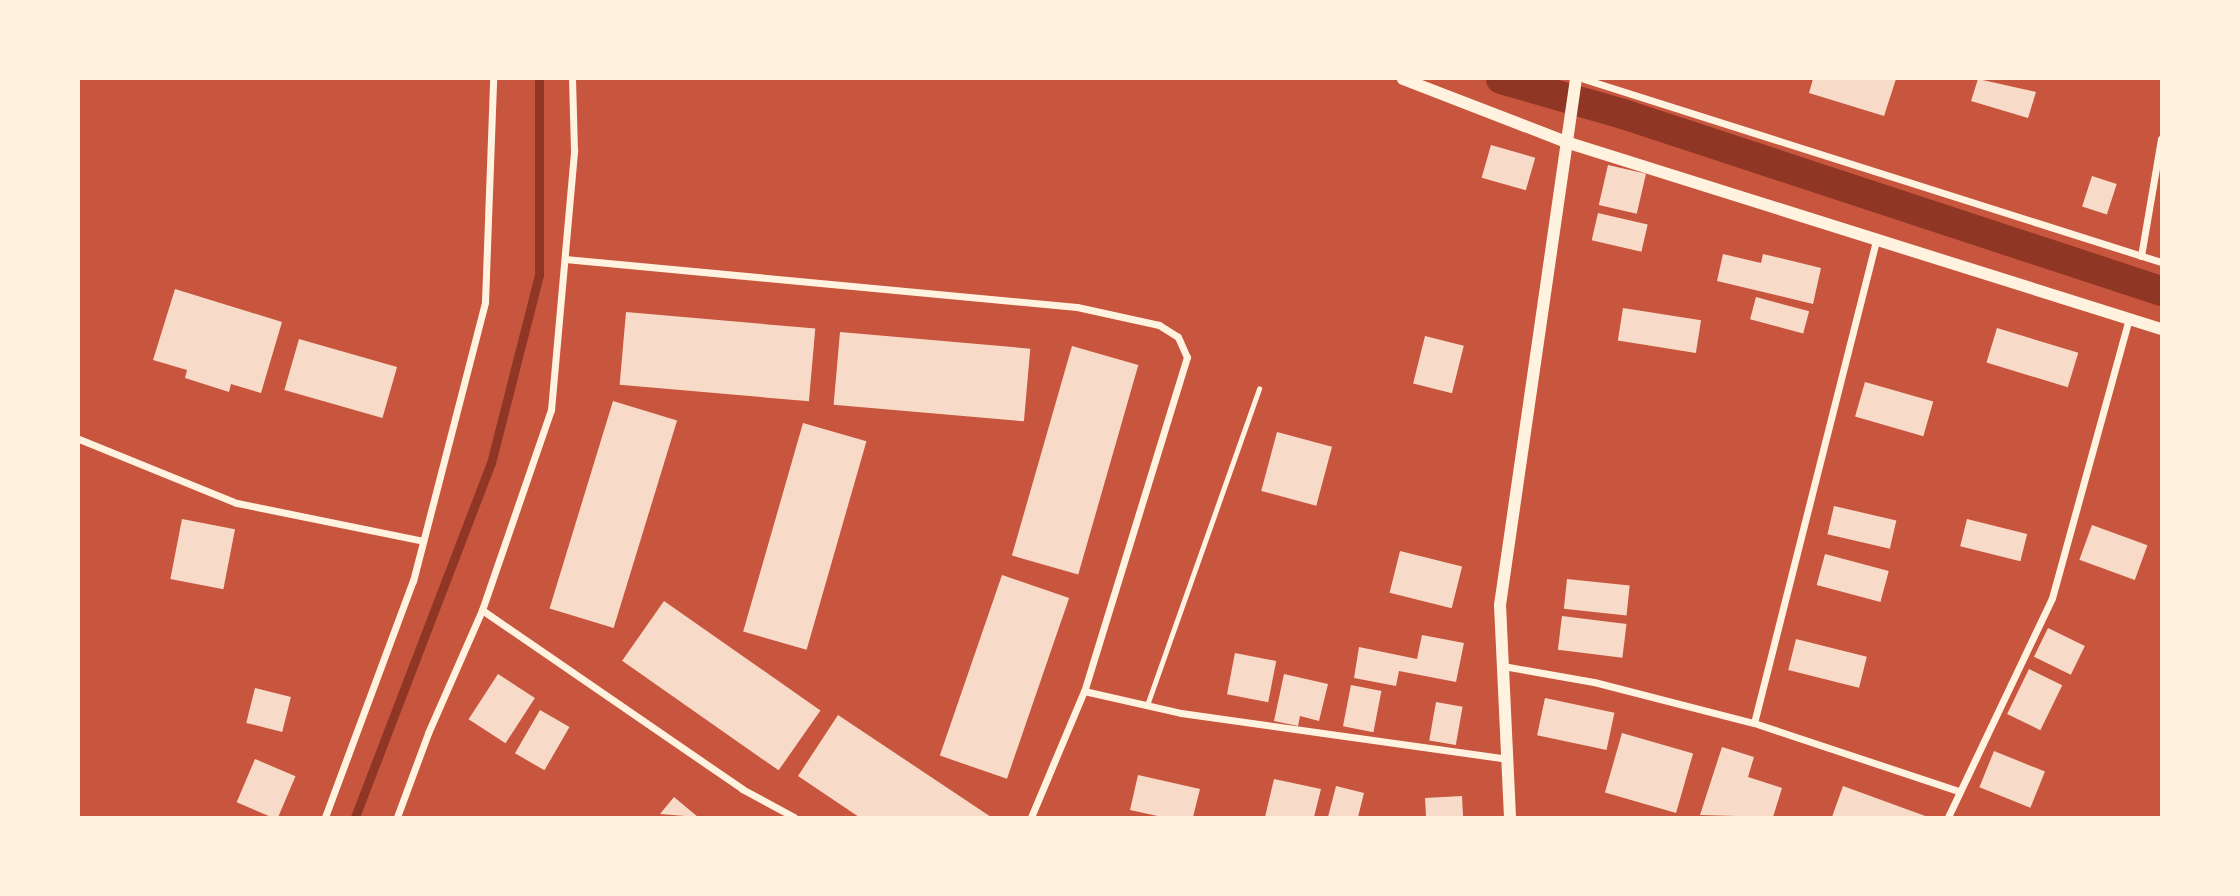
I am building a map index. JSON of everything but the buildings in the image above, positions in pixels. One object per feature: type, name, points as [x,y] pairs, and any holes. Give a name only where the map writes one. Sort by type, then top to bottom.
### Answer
[{"type":"street","points":[[325,817],[413,581],[485,302],[493,79]]},
{"type":"street","points":[[397,817],[428,733],[482,610],[551,410],[574,150],[572,79]]},
{"type":"street","points":[[1403,79],[1569,144],[2161,329]]},
{"type":"street","points":[[1510,817],[1500,605],[1569,144],[1576,79]]},
{"type":"street","points":[[1584,79],[2161,262]]},
{"type":"street","points":[[2141,256],[2161,139]]},
{"type":"street","points":[[1754,723],[1877,240]]},
{"type":"street","points":[[565,259],[1077,307],[1169,330],[1187,356],[1084,691],[1031,817]]},
{"type":"street","points":[[1948,817],[1958,791],[2052,598],[2129,319]]},
{"type":"street","points":[[79,439],[237,503],[423,541]]},
{"type":"street","points":[[482,610],[742,789],[794,817]]},
{"type":"street","points":[[1503,666],[1594,682],[1754,723],[1958,791]]},
{"type":"street","points":[[1084,691],[1147,705],[1507,759]]},
{"type":"lane","points":[[1147,705],[1259,388]]},
{"type":"waterway","points":[[355,817],[491,463],[539,275],[539,79]]},
{"type":"waterway","points":[[1501,79],[1623,114],[2161,291]]}]
